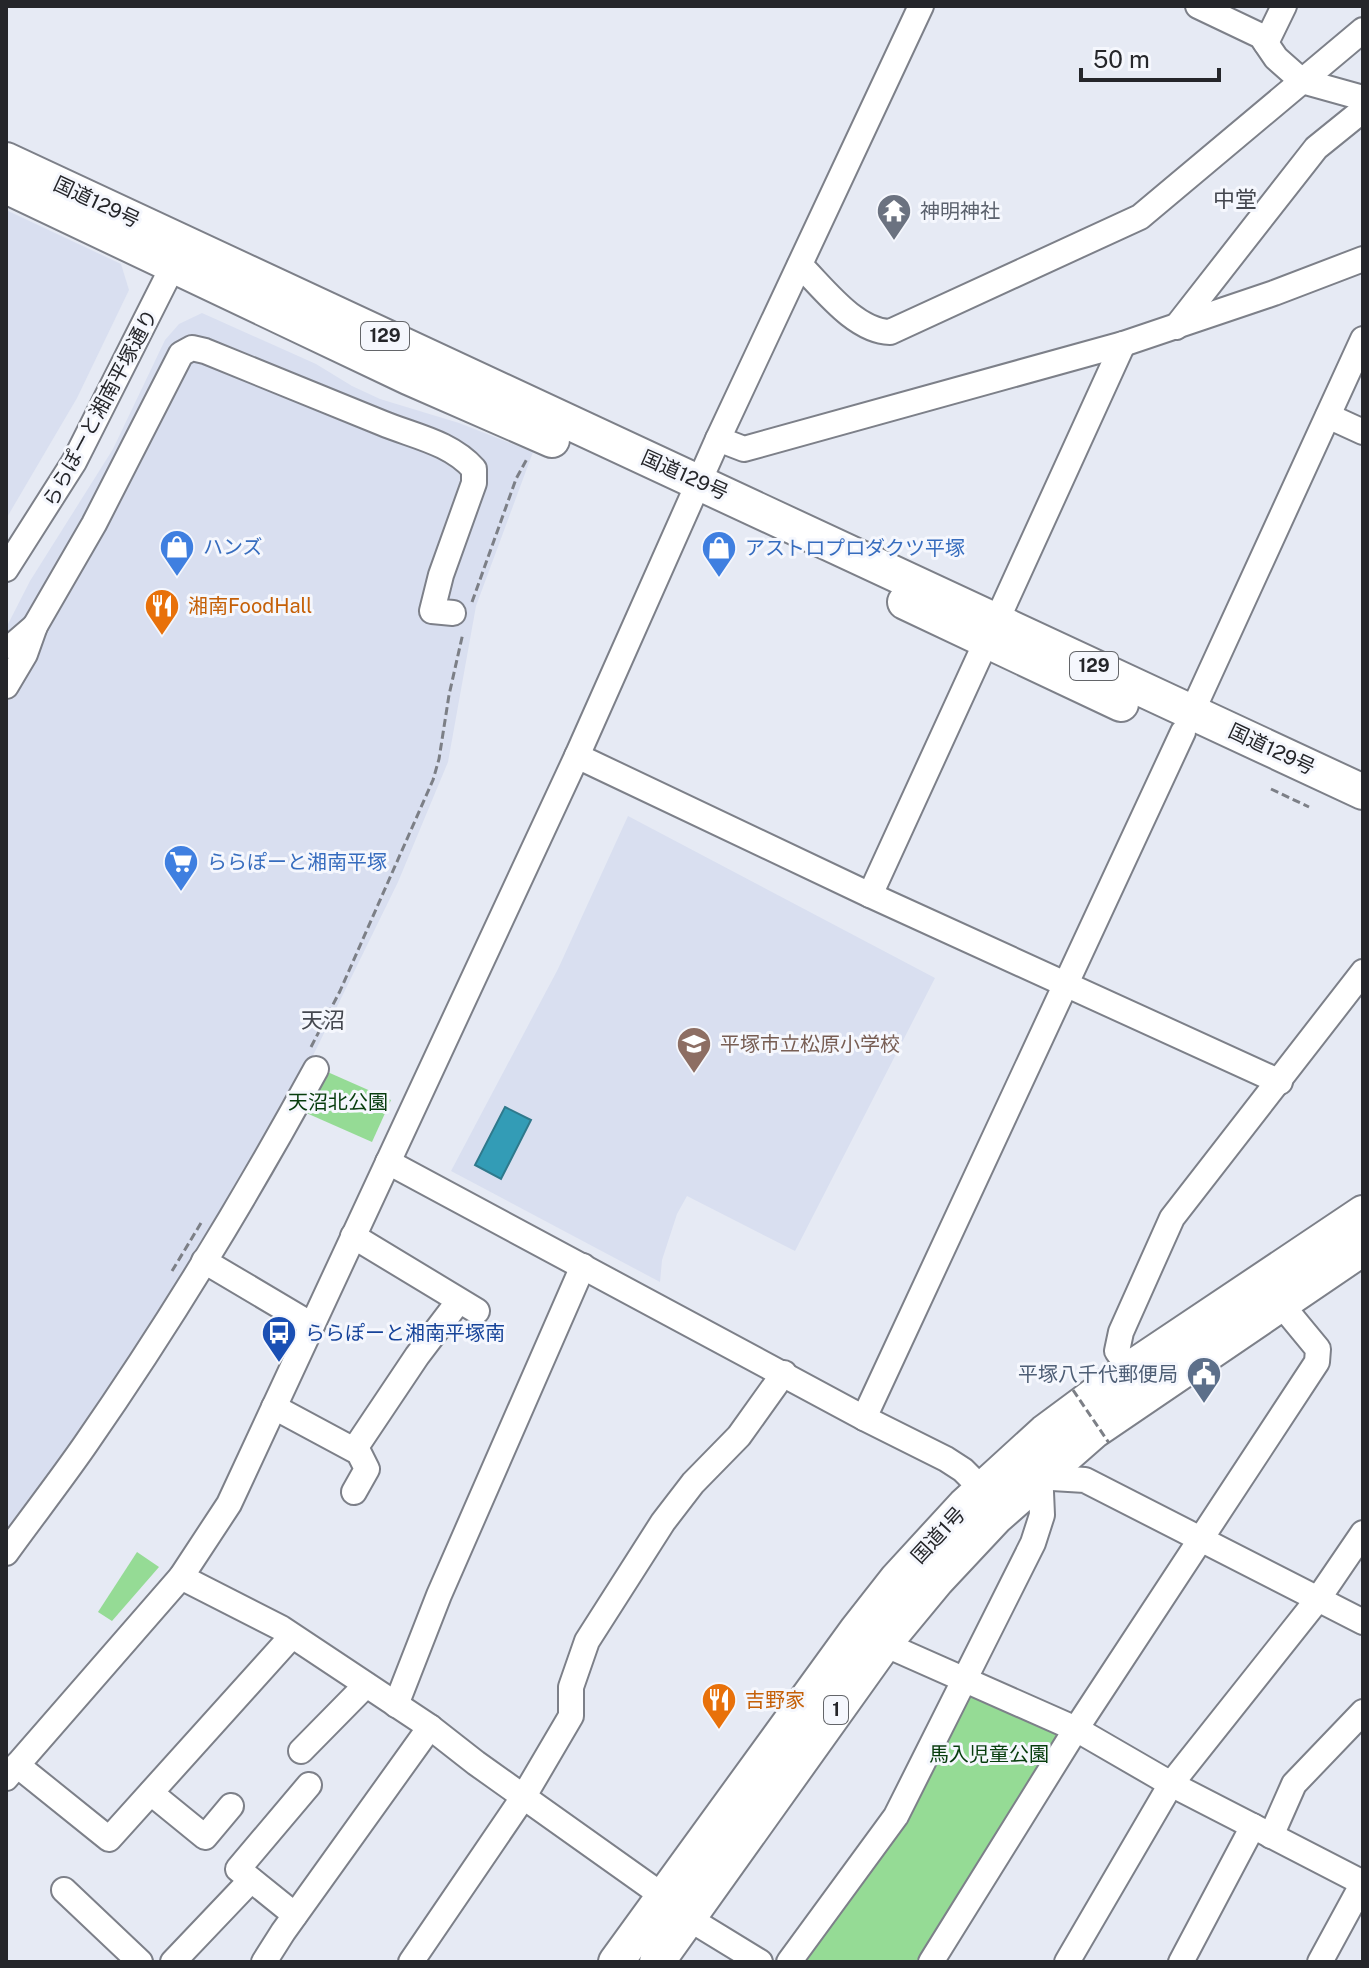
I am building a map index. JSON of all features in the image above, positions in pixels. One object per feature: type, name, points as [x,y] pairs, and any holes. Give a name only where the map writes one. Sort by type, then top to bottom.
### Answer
[{"type":"highway","name":"国道129号","points":[[6,160],[408,377],[694,492],[1187,722],[1363,812]]},
{"type":"highway","name":"国道129号","points":[[6,186],[179,253]]},
{"type":"highway","name":"国道129号","points":[[1187,722],[1363,792]]},
{"type":"highway","name":"国道1号","points":[[616,1962],[675,1907],[937,1580],[984,1488],[1048,1460],[1130,1369],[1363,1213]]},
{"type":"highway","name":"国道1号","points":[[657,1962],[675,1907],[857,1630],[897,1579],[984,1488],[1048,1460],[1094,1431],[1363,1248]]},
{"type":"street","points":[[291,1637],[109,1839],[12,1772],[181,1577],[229,1504],[577,756],[718,439],[921,6]]},
{"type":"street","points":[[1198,6],[1261,36],[1276,58],[1302,81],[1363,98]]},
{"type":"street","points":[[1266,43],[1284,6]]},
{"type":"street","points":[[800,265],[874,332],[890,332],[1140,217],[1363,30]]},
{"type":"street","points":[[1176,327],[1316,148],[1363,110]]},
{"type":"street","name":"ららぽーと湘南平塚通り","points":[[6,569],[74,462],[179,253]]},
{"type":"street","points":[[718,439],[744,449],[1123,344],[1363,259]]},
{"type":"street","points":[[864,1418],[1363,339]]},
{"type":"street","points":[[870,895],[1123,344]]},
{"type":"street","points":[[6,686],[181,354],[192,348],[436,442],[467,461],[474,469],[474,483],[441,575],[432,611],[461,618]]},
{"type":"street","points":[[1328,416],[1363,432]]},
{"type":"street","points":[[6,646],[13,645],[35,626]]},
{"type":"street","points":[[577,756],[870,895],[1280,1082]]},
{"type":"street","points":[[1130,1369],[1117,1351],[1121,1332],[1172,1218],[1363,972]]},
{"type":"street","points":[[6,1553],[85,1444],[204,1261],[267,1159],[313,1060]]},
{"type":"street","points":[[388,1162],[784,1373],[984,1488]]},
{"type":"street","points":[[274,1407],[354,1450],[417,1356],[468,1306],[353,1236]]},
{"type":"street","points":[[204,1261],[312,1325]]},
{"type":"street","points":[[396,1705],[439,1595],[583,1266]]},
{"type":"street","points":[[931,1962],[1076,1729],[1317,1362],[1318,1349],[1280,1303]]},
{"type":"street","points":[[411,1962],[524,1796],[571,1716],[571,1687],[587,1641],[663,1522],[693,1483],[739,1436],[784,1373]]},
{"type":"street","points":[[354,1492],[367,1469],[356,1447]]},
{"type":"street","points":[[789,1962],[896,1816],[1033,1543],[1042,1515],[1048,1460],[1363,1622]]},
{"type":"street","points":[[1067,1962],[1171,1784],[1318,1599],[1363,1533]]},
{"type":"street","points":[[181,1577],[281,1628],[430,1727],[675,1907],[760,1962]]},
{"type":"street","points":[[884,1644],[1076,1729],[1171,1784],[1363,1883],[1320,1962]]},
{"type":"street","points":[[301,1751],[366,1685]]},
{"type":"street","points":[[1181,1962],[1294,1784],[1363,1712]]},
{"type":"street","points":[[264,1962],[430,1727]]},
{"type":"street","points":[[295,1915],[238,1869],[309,1785]]},
{"type":"street","points":[[151,1793],[205,1837],[231,1806]]},
{"type":"street","points":[[173,1962],[251,1880]]},
{"type":"street","points":[[64,1890],[140,1962]]},
{"type":"path","points":[[313,1060],[433,780],[461,618],[516,479],[531,451]]},
{"type":"path","points":[[1271,789],[1309,807]]},
{"type":"path","points":[[169,1276],[206,1216]]},
{"type":"path","points":[[1073,1390],[1109,1443]]},
{"type":"shaded area","points":[[6,210],[121,264],[129,290],[77,398],[6,519]]},
{"type":"shaded area","points":[[202,313],[316,364],[380,399],[459,423],[533,452],[476,606],[448,762],[398,882],[283,1117],[130,1358],[6,1540],[6,628],[30,581],[113,449],[165,340],[179,324]]},
{"type":"shaded area","name":"平塚市立松原小学校","points":[[628,816],[935,978],[795,1251],[687,1196],[677,1214],[662,1260],[660,1282],[451,1171],[558,969]]},
{"type":"green space","name":"天沼北公園","points":[[323,1070],[391,1100],[372,1142],[304,1112]]},
{"type":"green space","points":[[137,1552],[159,1567],[112,1621],[98,1612]]},
{"type":"green space","name":"馬入児童公園","points":[[963,1680],[1076,1729],[916,1962],[794,1962],[896,1816]]},
{"type":"water","points":[[505,1107],[531,1120],[501,1179],[475,1165]]},
{"type":"place","name":"神明神社","points":[[894,242]]},
{"type":"place","name":"ハンズ","points":[[177,578]]},
{"type":"place","name":"アストロプロダクツ平塚","points":[[719,579]]},
{"type":"place","name":"湘南FoodHall","points":[[162,637]]},
{"type":"place","name":"ららぽーと湘南平塚","points":[[181,893]]},
{"type":"place","name":"平塚市立松原小学校","points":[[694,1075]]},
{"type":"place","name":"ららぽーと湘南平塚南","points":[[279,1364]]},
{"type":"place","name":"平塚八千代郵便局","points":[[1204,1405]]},
{"type":"place","name":"吉野家","points":[[719,1731]]},
{"type":"district","name":"中堂","points":[[1235,199]]},
{"type":"district","name":"天沼","points":[[323,1020]]}]
